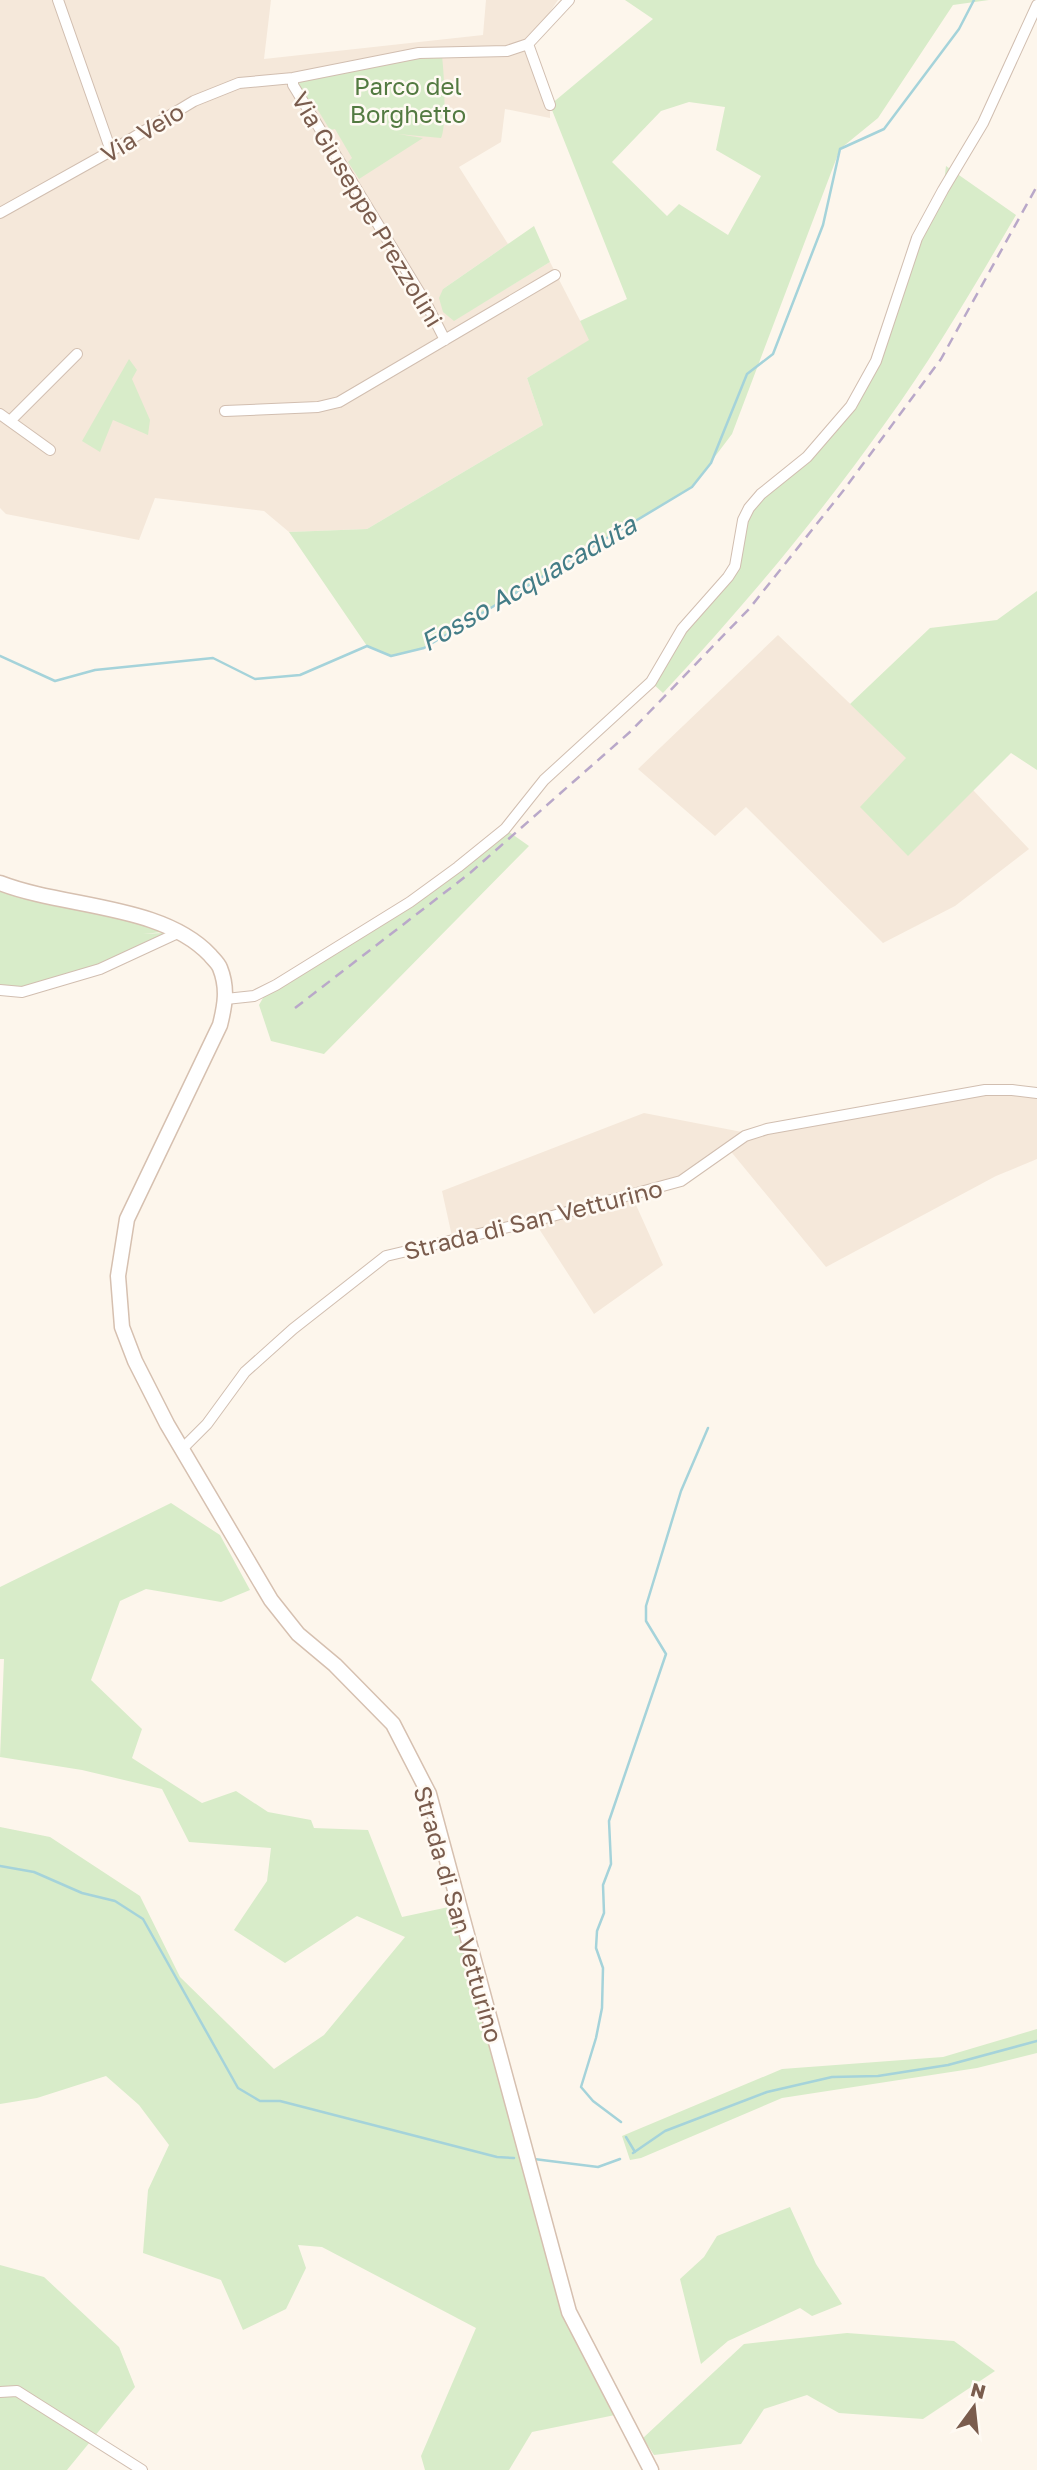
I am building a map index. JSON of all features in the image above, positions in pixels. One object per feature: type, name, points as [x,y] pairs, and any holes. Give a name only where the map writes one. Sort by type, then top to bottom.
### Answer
[{"type":"street","points":[[58,0],[111,151]]},
{"type":"street","points":[[550,105],[528,44],[569,0]]},
{"type":"street","points":[[226,999],[254,996],[276,985],[410,902],[458,867],[505,829],[544,780],[651,682],[682,629],[735,566],[743,520],[749,508],[761,494],[807,457],[851,406],[876,361],[916,239],[983,123],[1037,5]]},
{"type":"street","name":"Via Veio","points":[[0,213],[194,101],[239,83],[293,78],[419,53],[507,51],[528,44]]},
{"type":"street","name":"Via Giuseppe Prezzolini","points":[[293,78],[293,85],[426,303],[445,340]]},
{"type":"street","name":"Via Giuseppe Prezzolini","points":[[225,411],[318,408],[339,402],[555,275]]},
{"type":"street","points":[[9,421],[78,354]]},
{"type":"street","points":[[0,414],[50,450]]},
{"type":"street","points":[[0,883],[19,890],[111,909],[181,932],[202,947],[219,966],[226,999],[220,1025],[127,1219],[118,1276],[122,1327],[181,1450]]},
{"type":"street","points":[[0,990],[22,992],[100,970],[181,932]]},
{"type":"street","name":"Strada di San Vetturino","points":[[651,2470],[569,2312],[429,1794],[393,1724],[335,1665],[299,1634],[271,1601],[181,1450],[207,1424],[245,1372],[293,1329],[386,1256],[482,1234],[681,1181],[745,1136],[767,1129],[985,1090],[1037,1093]]},
{"type":"street","points":[[0,2392],[17,2391],[142,2470]]},
{"type":"shaded area","points":[[0,0],[271,0],[264,59],[483,35],[486,0],[558,0],[528,44],[550,105],[550,118],[505,109],[501,142],[459,167],[508,244],[443,289],[454,320],[550,262],[590,340],[527,378],[543,425],[367,529],[289,532],[264,511],[155,498],[139,540],[6,514],[0,508]]},
{"type":"shaded area","points":[[778,635],[907,758],[861,807],[908,855],[973,790],[1029,849],[955,906],[883,943],[746,807],[715,836],[638,769]]},
{"type":"shaded area","points":[[986,1088],[1037,1092],[1037,1159],[996,1176],[826,1267],[728,1148],[681,1181],[632,1196],[663,1265],[594,1314],[534,1221],[453,1241],[442,1191],[644,1113],[742,1132]]},
{"type":"green space","points":[[625,0],[989,0],[953,5],[878,118],[840,149],[732,434],[692,487],[424,648],[391,656],[367,646],[289,532],[367,529],[543,425],[527,378],[589,340],[580,321],[627,299],[550,105],[653,19]],"holes":[[[689,102],[725,107],[716,150],[761,176],[728,235],[679,204],[667,216],[612,162],[661,111]]]},
{"type":"green space","name":"Parco del Borghetto","points":[[442,56],[444,111],[441,138],[398,134],[423,138],[359,179],[348,162],[352,158],[335,129],[330,130],[313,102],[305,102],[296,79],[418,57]]},
{"type":"green space","points":[[946,166],[1016,215],[937,346],[860,458],[779,561],[663,693],[651,682],[682,629],[728,577],[749,508],[807,457],[851,406],[876,361],[917,238],[943,190]]},
{"type":"green space","points":[[534,226],[550,262],[454,321],[443,312],[439,298],[443,289]]},
{"type":"green space","points":[[129,359],[137,370],[132,379],[150,420],[148,435],[113,420],[100,452],[82,441]]},
{"type":"green space","points":[[1037,591],[1037,770],[1011,753],[908,856],[860,807],[906,758],[850,704],[930,628],[997,620]]},
{"type":"green space","points":[[505,829],[529,846],[324,1054],[271,1041],[259,1005],[268,989],[410,902]]},
{"type":"green space","points":[[0,883],[172,931],[143,934],[181,932],[100,969],[22,992],[0,990]]},
{"type":"green space","points":[[171,1503],[220,1535],[250,1590],[221,1602],[146,1589],[120,1601],[91,1680],[142,1729],[132,1758],[202,1803],[236,1791],[268,1812],[311,1820],[314,1828],[368,1830],[402,1917],[458,1905],[567,2307],[620,2414],[532,2432],[509,2470],[425,2470],[421,2456],[476,2328],[322,2247],[298,2245],[306,2268],[286,2309],[243,2330],[221,2280],[143,2253],[148,2190],[169,2145],[139,2105],[106,2076],[37,2098],[0,2104],[0,1827],[50,1837],[140,1896],[180,1977],[274,2069],[324,2035],[405,1937],[357,1916],[285,1963],[234,1930],[267,1881],[271,1848],[189,1842],[162,1789],[82,1770],[0,1757],[4,1659],[0,1659],[0,1587]]},
{"type":"green space","points":[[1037,2029],[1037,2053],[977,2068],[782,2098],[641,2158],[630,2160],[622,2136],[782,2069],[943,2057]]},
{"type":"green space","points":[[790,2207],[816,2264],[842,2304],[812,2316],[800,2308],[728,2341],[701,2364],[680,2279],[704,2257],[717,2236]]},
{"type":"green space","points":[[0,2265],[44,2277],[119,2347],[135,2387],[67,2470],[0,2470]]},
{"type":"green space","points":[[847,2333],[954,2341],[995,2371],[923,2419],[839,2413],[807,2395],[764,2409],[741,2444],[654,2455],[643,2438],[744,2344]]},
{"type":"waterway","name":"Fosso Acquacaduta","points":[[0,656],[55,681],[95,670],[213,658],[255,679],[300,675],[367,646],[391,656],[424,648],[692,487],[711,463],[747,374],[773,354],[823,225],[840,149],[884,129],[959,29],[974,0]]},
{"type":"waterway","points":[[621,2122],[593,2101],[581,2087],[602,2008],[603,1968],[596,1948],[597,1931],[604,1913],[603,1885],[611,1864],[609,1821],[666,1654],[646,1621],[646,1606],[681,1491],[708,1428]]},
{"type":"waterway","points":[[0,1866],[34,1872],[82,1893],[115,1901],[143,1919],[238,2088],[260,2101],[280,2101],[497,2157],[514,2158]]},
{"type":"waterway","points":[[633,2153],[665,2131],[767,2092],[832,2077],[878,2076],[948,2065],[1037,2041]]},
{"type":"waterway","points":[[626,2137],[635,2152]]},
{"type":"waterway","points":[[534,2159],[598,2167],[620,2159]]},
{"type":"railway","points":[[295,1008],[470,873],[631,731],[749,609],[843,491],[941,359],[1037,186]]}]
